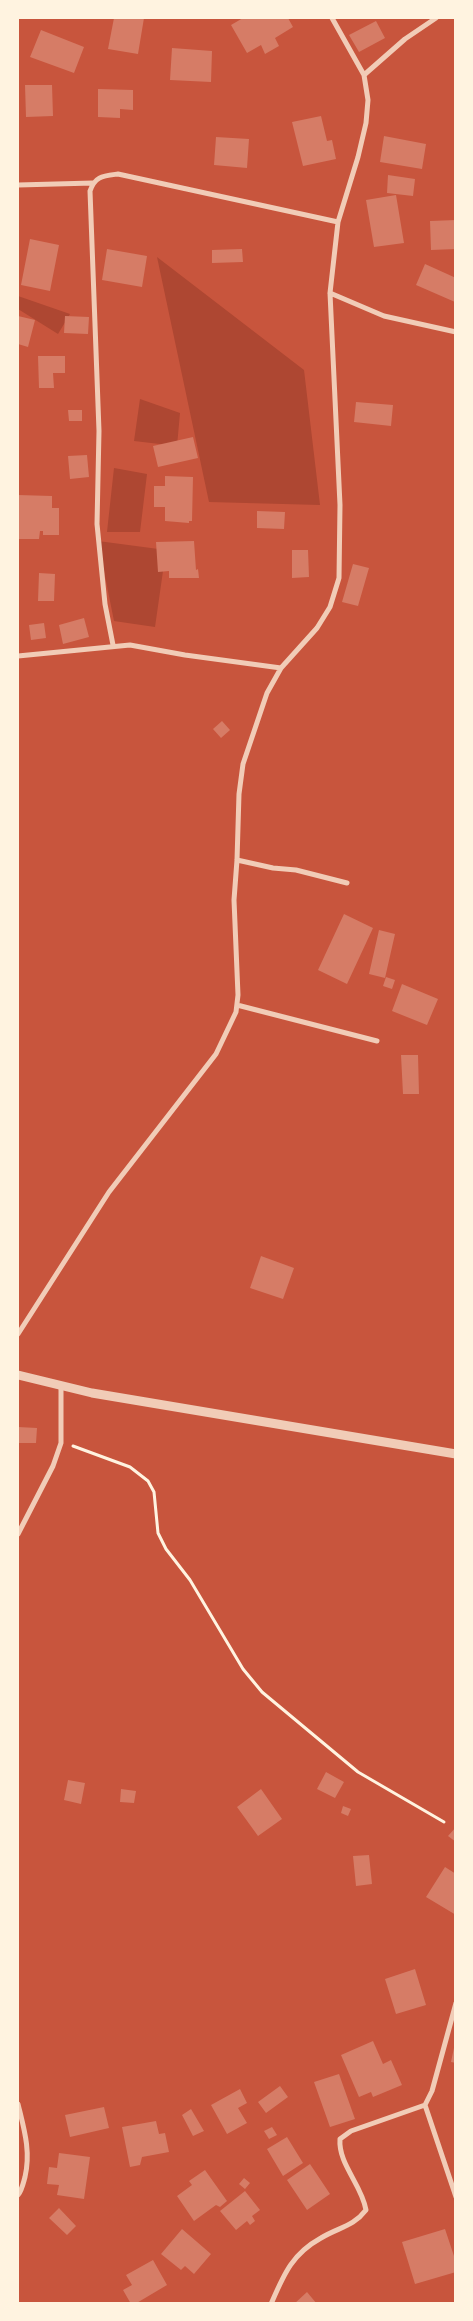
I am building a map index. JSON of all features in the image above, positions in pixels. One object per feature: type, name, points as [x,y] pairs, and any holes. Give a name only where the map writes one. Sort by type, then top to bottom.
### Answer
[{"type":"street","points":[[18,1334],[109,1192],[216,1054],[224,1041],[236,1012],[234,900],[238,860],[239,794],[243,764],[267,693],[281,668],[316,628],[330,607],[339,578],[340,505],[330,294],[338,222],[366,123],[368,100],[364,75],[332,18]]},
{"type":"street","points":[[364,75],[405,39],[436,18]]},
{"type":"street","points":[[113,645],[105,604],[97,524],[100,431],[90,191],[93,183],[100,176],[118,174],[338,222]]},
{"type":"street","points":[[18,185],[93,183]]},
{"type":"street","points":[[330,294],[384,316],[456,332]]},
{"type":"street","points":[[18,656],[113,645],[130,645],[185,655],[281,668]]},
{"type":"street","points":[[238,860],[273,868],[296,870],[347,883]]},
{"type":"street","points":[[237,1006],[377,1041]]},
{"type":"street","points":[[18,1375],[62,1386],[456,1454]]},
{"type":"street","points":[[18,1534],[54,1466],[61,1443],[62,1386]]},
{"type":"street","points":[[271,2304],[288,2266],[298,2255],[321,2238],[358,2221],[366,2210],[364,2199],[339,2151],[340,2139],[351,2131],[425,2105],[432,2091],[456,2003]]},
{"type":"street","points":[[18,2104],[27,2139],[29,2160],[21,2192],[18,2195]]},
{"type":"street","points":[[425,2105],[456,2197]]},
{"type":"path","points":[[61,1443],[130,1467],[148,1481],[154,1492],[158,1532],[166,1549],[190,1580],[243,1669],[262,1692],[358,1772],[444,1822]]},
{"type":"shaded area","points":[[157,257],[304,370],[320,505],[209,502]]},
{"type":"shaded area","points":[[18,296],[70,314],[58,334],[18,309]]},
{"type":"shaded area","points":[[140,399],[180,413],[177,446],[134,441]]},
{"type":"shaded area","points":[[114,468],[147,474],[140,532],[107,532]]},
{"type":"shaded area","points":[[98,541],[166,550],[155,627],[114,621]]},
{"type":"building","points":[[114,18],[144,18],[138,54],[108,49]]},
{"type":"building","points":[[243,18],[288,18],[293,27],[275,38],[279,46],[265,54],[261,45],[247,53],[231,25]]},
{"type":"building","points":[[376,21],[385,38],[359,52],[349,35]]},
{"type":"building","points":[[41,30],[84,47],[74,73],[30,57]]},
{"type":"building","points":[[172,48],[212,51],[211,82],[170,80]]},
{"type":"building","points":[[25,85],[52,85],[53,116],[26,117]]},
{"type":"building","points":[[98,89],[133,90],[133,110],[120,109],[120,118],[98,117]]},
{"type":"building","points":[[321,116],[327,141],[332,140],[336,159],[303,166],[292,122]]},
{"type":"building","points":[[384,136],[426,144],[422,169],[380,162]]},
{"type":"building","points":[[216,137],[249,139],[247,168],[214,165]]},
{"type":"building","points":[[388,175],[415,179],[413,196],[387,193]]},
{"type":"building","points":[[396,195],[404,243],[374,247],[366,200]]},
{"type":"building","points":[[456,220],[456,249],[431,250],[430,221]]},
{"type":"building","points":[[30,239],[59,245],[50,291],[21,285]]},
{"type":"building","points":[[107,249],[147,256],[142,287],[102,280]]},
{"type":"building","points":[[242,249],[243,262],[212,263],[212,250]]},
{"type":"building","points":[[425,264],[456,278],[455,302],[416,285]]},
{"type":"building","points":[[18,316],[35,320],[28,347],[18,344]]},
{"type":"building","points":[[65,316],[89,317],[88,334],[64,333]]},
{"type":"building","points":[[38,356],[65,356],[65,373],[53,373],[54,388],[39,388]]},
{"type":"building","points":[[356,402],[393,405],[391,426],[354,422]]},
{"type":"building","points":[[68,410],[82,410],[82,421],[69,421]]},
{"type":"building","points":[[193,437],[198,458],[158,467],[153,446]]},
{"type":"building","points":[[87,455],[89,477],[70,479],[68,456]]},
{"type":"building","points":[[165,476],[193,477],[192,521],[189,521],[189,523],[165,521],[165,507],[154,507],[154,486],[165,486]]},
{"type":"building","points":[[18,495],[52,496],[52,508],[59,508],[59,535],[43,535],[43,531],[40,531],[39,539],[18,539]]},
{"type":"building","points":[[257,511],[285,512],[284,529],[257,528]]},
{"type":"building","points":[[194,541],[196,570],[198,569],[199,578],[169,578],[169,571],[158,572],[156,542]]},
{"type":"building","points":[[292,550],[308,550],[309,577],[292,578]]},
{"type":"building","points":[[353,564],[369,568],[358,606],[342,602]]},
{"type":"building","points":[[39,573],[55,574],[54,601],[38,601]]},
{"type":"building","points":[[84,618],[89,637],[63,644],[59,625]]},
{"type":"building","points":[[44,623],[46,638],[31,640],[29,625]]},
{"type":"building","points":[[222,721],[230,730],[221,738],[213,729]]},
{"type":"building","points":[[344,914],[373,928],[347,984],[318,970]]},
{"type":"building","points":[[379,930],[395,934],[385,978],[369,974]]},
{"type":"building","points":[[386,977],[395,980],[392,989],[383,986]]},
{"type":"building","points":[[402,984],[438,999],[427,1025],[392,1011]]},
{"type":"building","points":[[401,1055],[418,1055],[419,1094],[403,1094]]},
{"type":"building","points":[[261,1256],[294,1268],[283,1299],[250,1288]]},
{"type":"building","points":[[18,1427],[37,1428],[36,1443],[18,1443]]},
{"type":"building","points":[[326,1772],[344,1782],[335,1798],[317,1789]]},
{"type":"building","points":[[68,1780],[85,1783],[81,1804],[64,1800]]},
{"type":"building","points":[[121,1789],[136,1791],[134,1803],[120,1802]]},
{"type":"building","points":[[261,1789],[282,1819],[258,1836],[237,1807]]},
{"type":"building","points":[[343,1806],[351,1809],[348,1816],[341,1813]]},
{"type":"building","points":[[456,1827],[456,1842],[448,1836]]},
{"type":"building","points":[[369,1855],[372,1884],[356,1886],[353,1856]]},
{"type":"building","points":[[445,1867],[456,1874],[456,1915],[426,1897]]},
{"type":"building","points":[[415,1969],[426,2005],[396,2014],[385,1979]]},
{"type":"building","points":[[373,2041],[383,2064],[391,2060],[402,2085],[373,2097],[371,2092],[359,2097],[341,2055]]},
{"type":"building","points":[[456,2043],[456,2063],[451,2062]]},
{"type":"building","points":[[339,2074],[355,2119],[330,2127],[314,2082]]},
{"type":"building","points":[[280,2086],[288,2097],[266,2113],[258,2102]]},
{"type":"building","points":[[240,2089],[247,2103],[238,2108],[247,2123],[227,2134],[211,2105]]},
{"type":"building","points":[[104,2107],[109,2128],[70,2137],[65,2115]]},
{"type":"building","points":[[191,2109],[204,2131],[193,2136],[182,2115]]},
{"type":"building","points":[[156,2121],[159,2134],[165,2133],[169,2152],[142,2157],[140,2165],[130,2167],[122,2127]]},
{"type":"building","points":[[272,2127],[277,2135],[269,2139],[264,2131]]},
{"type":"building","points":[[287,2137],[303,2163],[283,2176],[267,2149]]},
{"type":"building","points":[[59,2153],[90,2157],[84,2199],[57,2195],[59,2185],[47,2184],[49,2167],[57,2168]]},
{"type":"building","points":[[310,2164],[330,2194],[307,2210],[287,2180]]},
{"type":"building","points":[[205,2170],[227,2201],[220,2207],[216,2205],[194,2221],[177,2196],[192,2185],[189,2181]]},
{"type":"building","points":[[244,2178],[250,2183],[245,2189],[239,2184]]},
{"type":"building","points":[[245,2191],[260,2210],[252,2216],[255,2221],[250,2225],[247,2221],[236,2230],[220,2211]]},
{"type":"building","points":[[59,2208],[76,2226],[67,2235],[49,2218]]},
{"type":"building","points":[[182,2229],[211,2254],[194,2274],[185,2266],[181,2270],[161,2254]]},
{"type":"building","points":[[445,2229],[456,2262],[456,2272],[415,2284],[402,2242]]},
{"type":"building","points":[[153,2260],[167,2285],[135,2304],[131,2304],[123,2290],[132,2285],[126,2275]]},
{"type":"building","points":[[307,2292],[317,2304],[294,2304]]}]
